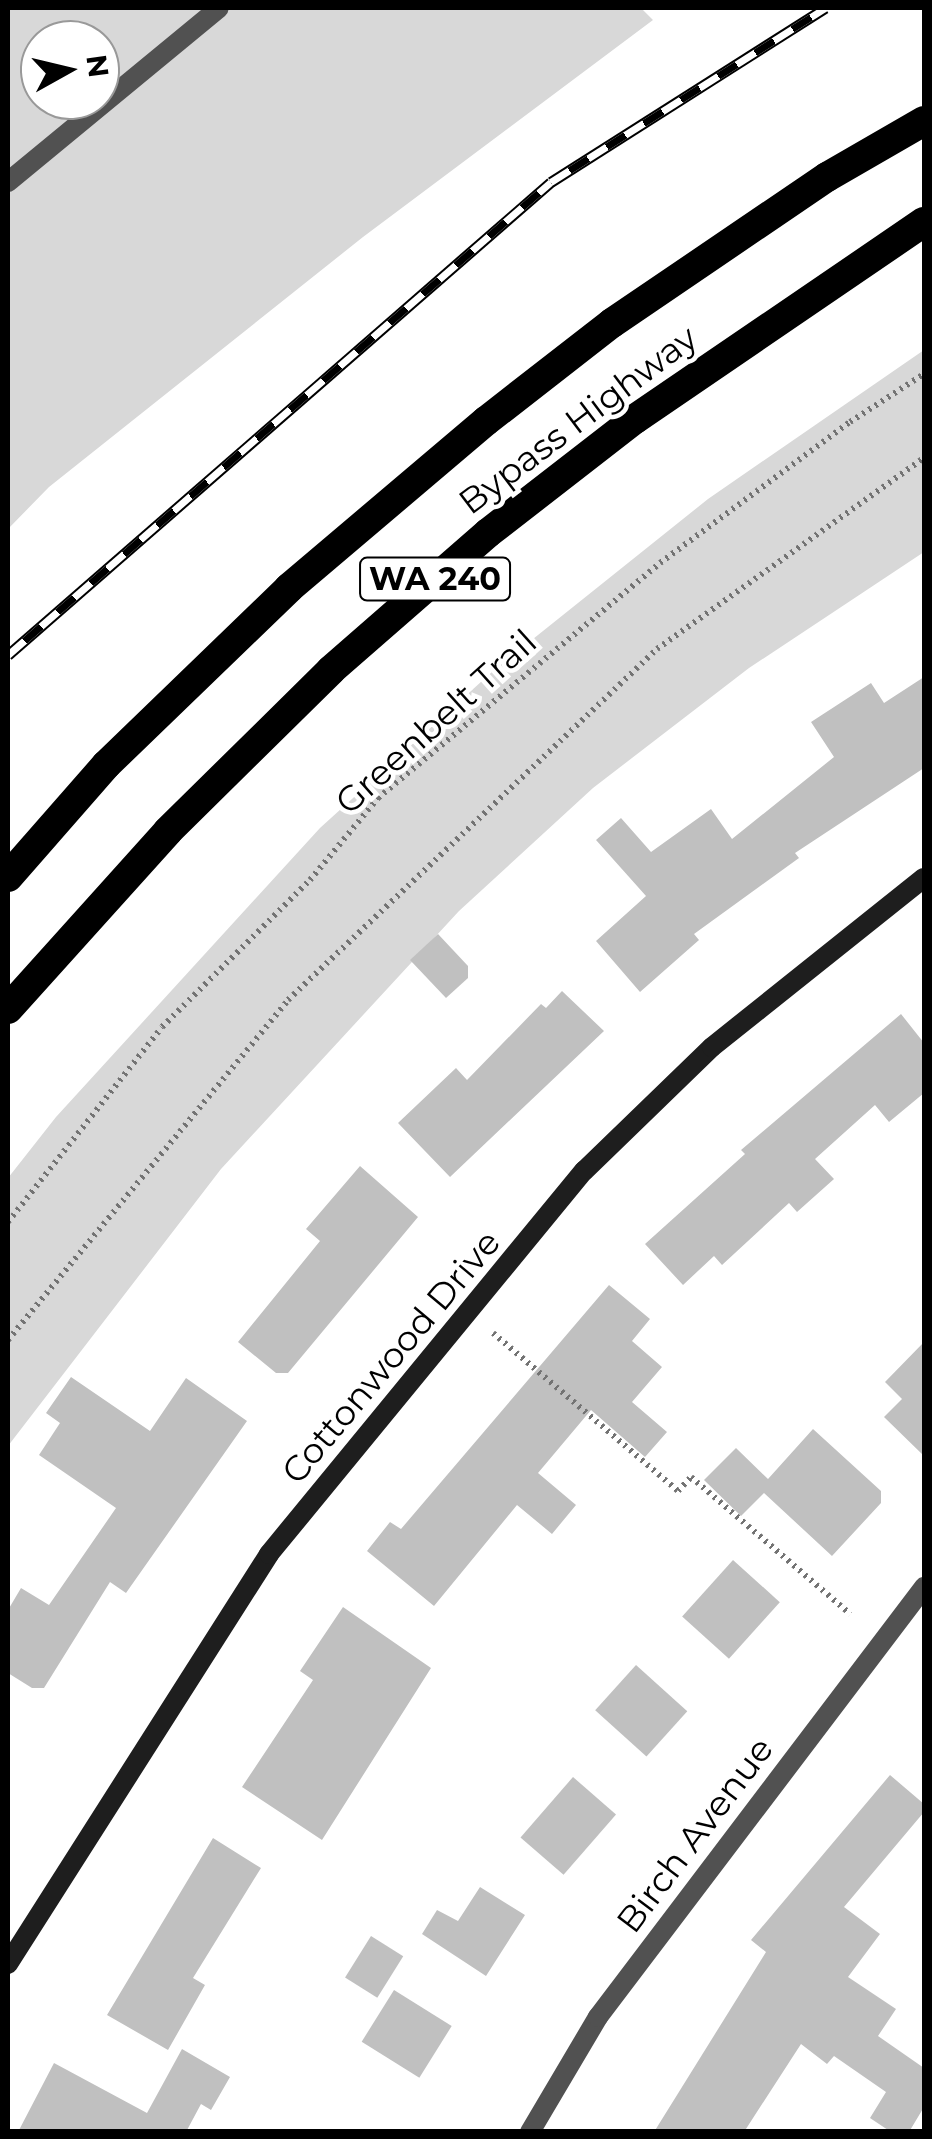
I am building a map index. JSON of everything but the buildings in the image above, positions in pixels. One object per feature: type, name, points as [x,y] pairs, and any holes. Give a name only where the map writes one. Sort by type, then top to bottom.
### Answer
[{"type":"highway","name":"Bypass Highway","points":[[8,877],[106,765],[289,588],[486,421],[612,323],[827,177],[924,121]]},
{"type":"highway","name":"Bypass Highway","points":[[8,1010],[168,831],[330,670],[488,533],[635,420],[924,222]]},
{"type":"street","points":[[8,182],[219,8]]},
{"type":"street","name":"Cottonwood Drive","points":[[8,1964],[270,1554],[584,1170],[712,1047],[924,878]]},
{"type":"street","name":"Birch Avenue","points":[[530,2132],[598,2017],[924,1587]]},
{"type":"path","name":"Greenbelt Trail","points":[[8,1222],[162,1028],[310,880],[378,798],[660,563],[850,422],[924,374]]},
{"type":"path","points":[[8,1340],[288,1000],[657,649],[924,458]]},
{"type":"path","points":[[493,1333],[678,1491],[691,1477],[850,1614]]},
{"type":"shaded area","points":[[8,8],[641,8],[653,20],[363,237],[49,487],[8,529]]},
{"type":"shaded area","points":[[924,350],[924,552],[749,668],[593,788],[459,911],[221,1169],[8,1446],[8,1178],[56,1117],[320,828],[493,671],[708,499]]},
{"type":"railway","points":[[8,655],[551,182],[825,8]]}]
